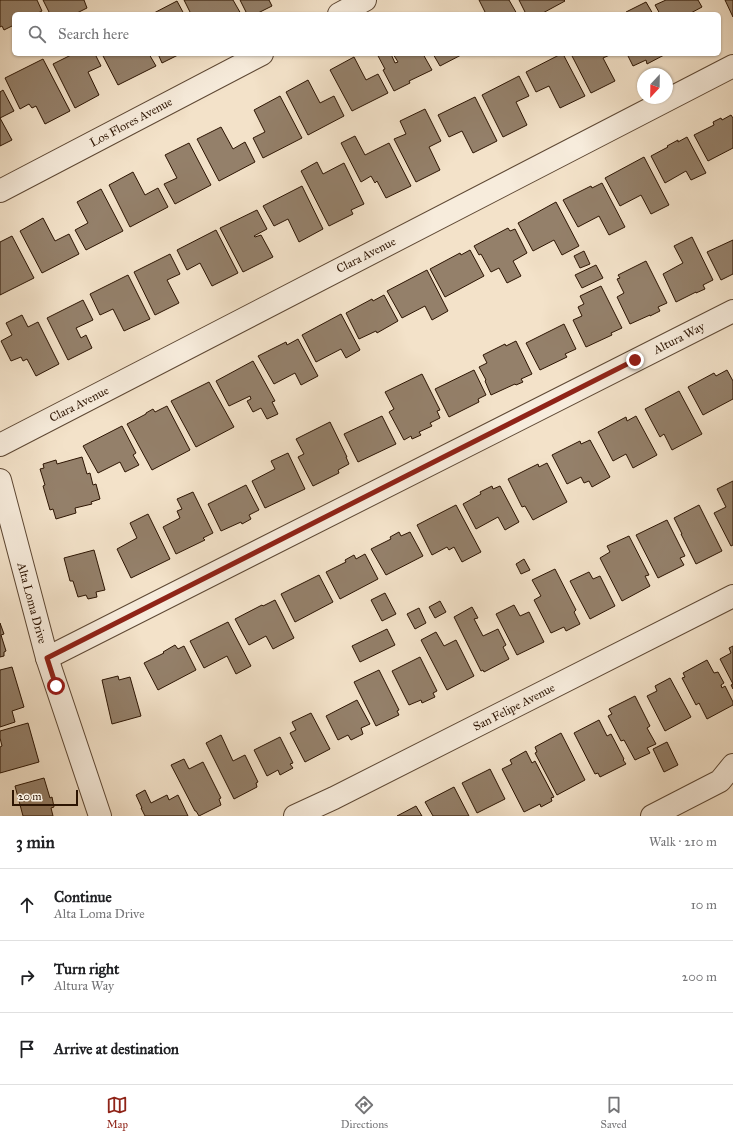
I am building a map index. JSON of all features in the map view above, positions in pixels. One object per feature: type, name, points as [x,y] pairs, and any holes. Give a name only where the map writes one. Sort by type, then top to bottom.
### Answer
[{"type":"street","points":[[343,12],[365,0]]},
{"type":"street","name":"Los Flores Avenue","points":[[0,191],[258,56]]},
{"type":"street","name":"Clara Avenue","points":[[0,445],[733,66]]},
{"type":"street","name":"Altura Way","points":[[47,658],[733,311]]},
{"type":"street","name":"Alta Loma Drive","points":[[0,480],[47,658],[100,816]]},
{"type":"street","name":"San Felipe Avenue","points":[[295,816],[733,596]]},
{"type":"street","points":[[652,816],[729,775]]},
{"type":"building","points":[[0,0],[37,0],[42,11],[12,12],[12,26],[4,30],[2,26],[0,27]]},
{"type":"building","points":[[43,0],[84,0],[87,8],[79,12],[49,12]]},
{"type":"building","points":[[184,0],[233,0],[240,12],[190,12]]},
{"type":"building","points":[[240,0],[269,0],[272,6],[260,12],[246,12]]},
{"type":"building","points":[[479,0],[509,0],[516,12],[485,12]]},
{"type":"building","points":[[519,0],[565,1],[545,12],[525,12]]},
{"type":"building","points":[[666,0],[698,0],[702,7],[693,12],[659,12],[655,5]]},
{"type":"building","points":[[725,0],[733,0],[733,17]]},
{"type":"building","points":[[177,1],[183,12],[156,12]]},
{"type":"building","points":[[646,2],[652,12],[626,12]]},
{"type":"building","points":[[69,56],[96,56],[101,66],[88,72],[99,95],[75,108],[53,64]]},
{"type":"building","points":[[103,56],[150,56],[156,66],[118,85]]},
{"type":"building","points":[[159,56],[176,56],[162,63]]},
{"type":"building","points":[[378,56],[392,56],[395,63],[398,62],[394,56],[424,56],[432,70],[409,81],[410,83],[394,91],[383,70],[385,69]]},
{"type":"building","points":[[434,56],[459,56],[440,66]]},
{"type":"building","points":[[557,56],[564,56],[585,96],[560,108],[549,86],[536,92],[526,72]]},
{"type":"building","points":[[572,56],[608,56],[603,58],[615,81],[591,93]]},
{"type":"building","points":[[628,56],[662,56],[647,64],[646,60],[633,66]]},
{"type":"building","points":[[354,57],[366,80],[378,74],[388,93],[352,111],[330,70]]},
{"type":"building","points":[[43,59],[70,111],[45,124],[36,106],[32,108],[29,104],[20,109],[5,78]]},
{"type":"building","points":[[519,76],[529,96],[516,102],[527,125],[503,137],[482,95]]},
{"type":"building","points":[[308,80],[320,103],[334,96],[344,116],[308,135],[286,92]]},
{"type":"building","points":[[3,90],[14,111],[0,118],[0,92]]},
{"type":"building","points":[[280,96],[302,138],[263,158],[253,138],[265,132],[254,110]]},
{"type":"building","points":[[475,97],[497,141],[473,153],[462,131],[449,137],[438,115]]},
{"type":"building","points":[[425,109],[441,141],[429,147],[440,170],[416,182],[394,139],[406,134],[400,121]]},
{"type":"building","points":[[731,115],[733,118],[733,148],[708,161],[694,135],[714,125],[713,122],[721,118],[722,120]]},
{"type":"building","points":[[0,118],[12,140],[0,146]]},
{"type":"building","points":[[221,127],[233,149],[245,142],[255,162],[219,181],[197,139]]},
{"type":"building","points":[[355,136],[365,155],[389,143],[411,186],[386,198],[377,181],[375,183],[371,176],[361,182],[341,143]]},
{"type":"building","points":[[687,137],[706,173],[691,180],[686,171],[665,183],[651,156],[678,140],[678,142]]},
{"type":"building","points":[[189,143],[211,185],[175,204],[164,184],[177,178],[165,155]]},
{"type":"building","points":[[644,157],[669,205],[651,214],[641,195],[620,206],[605,178]]},
{"type":"building","points":[[317,162],[323,174],[344,163],[364,204],[351,210],[353,214],[329,226],[301,171]]},
{"type":"building","points":[[133,172],[145,195],[158,188],[168,207],[130,227],[109,185]]},
{"type":"building","points":[[602,183],[625,227],[609,235],[599,216],[578,227],[563,200],[591,186],[592,188]]},
{"type":"building","points":[[302,186],[323,229],[299,242],[288,219],[274,226],[263,206]]},
{"type":"building","points":[[101,189],[123,231],[86,250],[75,230],[88,223],[77,202]]},
{"type":"building","points":[[556,202],[579,246],[562,255],[554,240],[533,251],[518,223]]},
{"type":"building","points":[[257,210],[267,229],[254,236],[261,235],[273,257],[243,272],[220,228]]},
{"type":"building","points":[[43,218],[55,241],[69,234],[79,254],[42,273],[20,231]]},
{"type":"building","points":[[508,228],[510,231],[515,229],[527,253],[513,261],[521,276],[507,283],[499,268],[491,272],[481,254],[479,255],[474,246]]},
{"type":"building","points":[[216,230],[238,273],[212,286],[200,263],[187,270],[177,250]]},
{"type":"building","points":[[12,236],[34,278],[0,295],[0,242]]},
{"type":"building","points":[[692,237],[713,280],[703,285],[705,289],[676,302],[663,274],[683,263],[674,246]]},
{"type":"building","points":[[733,240],[733,274],[721,280],[707,252]]},
{"type":"building","points":[[470,250],[484,276],[445,297],[430,269],[460,253],[461,255]]},
{"type":"building","points":[[584,251],[590,264],[580,268],[574,256]]},
{"type":"building","points":[[170,254],[180,274],[167,280],[179,303],[155,315],[134,272]]},
{"type":"building","points":[[646,261],[667,303],[658,307],[660,311],[630,324],[617,297],[624,293],[617,279],[620,278],[618,275]]},
{"type":"building","points":[[596,265],[603,278],[582,288],[575,275]]},
{"type":"building","points":[[427,270],[448,311],[432,320],[425,306],[402,318],[387,291]]},
{"type":"building","points":[[128,275],[150,319],[124,331],[113,309],[100,315],[90,294]]},
{"type":"building","points":[[601,286],[622,328],[611,333],[612,335],[586,347],[573,320],[582,316],[578,307],[584,304],[580,296]]},
{"type":"building","points":[[384,295],[398,321],[377,333],[376,331],[359,339],[346,313],[372,299],[373,301]]},
{"type":"building","points":[[83,300],[93,320],[76,328],[81,338],[86,335],[92,348],[68,360],[47,318]]},
{"type":"building","points":[[341,314],[360,350],[346,358],[341,349],[316,362],[302,335]]},
{"type":"building","points":[[22,315],[28,327],[38,322],[59,364],[36,376],[27,359],[23,361],[21,357],[11,361],[1,341],[12,335],[6,323]]},
{"type":"building","points":[[564,324],[576,349],[565,354],[567,357],[540,370],[526,343]]},
{"type":"building","points":[[298,339],[318,376],[301,385],[295,373],[274,384],[258,356],[286,342],[287,345]]},
{"type":"building","points":[[516,341],[532,374],[521,379],[523,382],[491,395],[485,381],[486,380],[479,367],[487,363],[483,355],[505,344],[506,346]]},
{"type":"building","points":[[253,361],[275,401],[272,402],[278,414],[267,419],[261,408],[253,412],[247,401],[251,399],[250,396],[229,406],[216,381]]},
{"type":"building","points":[[474,370],[486,395],[478,399],[479,402],[449,417],[435,389]]},
{"type":"building","points":[[727,370],[733,381],[733,399],[703,415],[688,387],[714,373],[716,376]]},
{"type":"building","points":[[422,374],[440,410],[437,411],[440,418],[430,423],[432,426],[419,432],[421,435],[412,439],[411,436],[404,440],[389,412],[394,409],[385,392]]},
{"type":"building","points":[[209,382],[234,427],[196,447],[171,401]]},
{"type":"building","points":[[679,391],[702,434],[672,450],[664,434],[660,437],[645,409]]},
{"type":"building","points":[[167,406],[190,450],[152,470],[127,424],[153,409],[155,412]]},
{"type":"building","points":[[382,416],[396,444],[358,462],[344,434]]},
{"type":"building","points":[[636,416],[657,455],[633,468],[626,454],[613,461],[598,432],[626,417],[627,421]]},
{"type":"building","points":[[330,422],[349,464],[338,470],[339,473],[313,486],[298,457],[304,454],[296,439]]},
{"type":"building","points":[[122,426],[136,453],[133,455],[139,465],[125,472],[120,462],[98,473],[83,446]]},
{"type":"building","points":[[590,440],[610,477],[592,487],[589,481],[584,483],[581,477],[567,484],[552,455],[580,441],[581,444]]},
{"type":"building","points":[[288,453],[305,489],[265,508],[252,481],[275,469],[271,461]]},
{"type":"building","points":[[82,457],[87,474],[90,473],[93,485],[96,484],[100,499],[91,502],[92,504],[75,508],[76,513],[56,519],[53,509],[50,510],[40,469],[44,468],[43,464],[56,460],[57,464]]},
{"type":"building","points":[[547,463],[567,502],[533,520],[525,506],[522,507],[508,479],[538,464],[539,467]]},
{"type":"building","points":[[733,481],[733,545],[731,546],[714,513],[726,507],[717,489]]},
{"type":"building","points":[[246,485],[259,510],[249,515],[251,519],[242,524],[241,522],[221,531],[208,504]]},
{"type":"building","points":[[492,486],[493,489],[500,486],[519,522],[505,530],[498,517],[476,529],[463,504],[481,494],[480,492]]},
{"type":"building","points":[[193,492],[213,533],[203,538],[205,540],[176,554],[163,527],[180,518],[177,511],[182,509],[177,499]]},
{"type":"building","points":[[456,505],[481,552],[462,562],[454,547],[449,550],[447,547],[432,555],[417,525]]},
{"type":"building","points":[[699,505],[722,551],[696,564],[674,518]]},
{"type":"building","points":[[148,514],[170,559],[131,578],[117,549],[137,538],[130,523]]},
{"type":"building","points":[[667,520],[685,556],[680,558],[684,565],[658,578],[636,535]]},
{"type":"building","points":[[399,532],[401,536],[410,532],[423,556],[386,575],[371,549],[391,539],[390,537]]},
{"type":"building","points":[[629,536],[649,575],[645,576],[650,586],[622,601],[600,558],[610,552],[607,546]]},
{"type":"building","points":[[94,550],[105,590],[96,592],[97,597],[88,599],[86,595],[78,597],[73,581],[70,581],[64,558]]},
{"type":"building","points":[[365,554],[378,579],[340,599],[326,572],[346,562],[345,560],[354,555],[356,559]]},
{"type":"building","points":[[524,559],[530,570],[521,574],[516,564]]},
{"type":"building","points":[[555,569],[576,610],[574,612],[580,624],[566,631],[564,627],[551,633],[534,600],[541,596],[532,580]]},
{"type":"building","points":[[589,572],[593,579],[600,576],[615,606],[590,619],[570,581]]},
{"type":"building","points":[[319,575],[333,602],[295,622],[281,594]]},
{"type":"building","points":[[385,593],[396,614],[382,621],[371,600]]},
{"type":"building","points":[[275,600],[294,638],[273,649],[266,636],[249,645],[235,619]]},
{"type":"building","points":[[440,601],[446,612],[435,618],[429,607]]},
{"type":"building","points":[[514,605],[520,616],[529,612],[544,642],[517,655],[496,614]]},
{"type":"building","points":[[472,607],[478,618],[474,619],[483,636],[498,629],[506,645],[503,647],[509,659],[484,672],[483,670],[481,671],[454,617]]},
{"type":"building","points":[[419,608],[426,623],[415,629],[407,614]]},
{"type":"building","points":[[228,622],[251,666],[236,674],[227,656],[204,668],[190,641]]},
{"type":"building","points":[[0,623],[4,634],[1,635],[6,651],[4,652],[4,656],[0,657]]},
{"type":"building","points":[[387,629],[395,645],[360,662],[352,646]]},
{"type":"building","points":[[436,632],[444,646],[456,640],[474,676],[447,690],[421,640]]},
{"type":"building","points":[[175,645],[178,649],[184,646],[196,670],[158,690],[144,663],[164,653],[163,652]]},
{"type":"building","points":[[733,646],[733,684],[720,659],[731,653],[729,648]]},
{"type":"building","points":[[420,657],[437,691],[433,693],[435,697],[422,703],[421,700],[409,705],[392,671]]},
{"type":"building","points":[[707,660],[714,673],[718,672],[724,683],[721,685],[722,688],[725,686],[733,705],[707,719],[699,703],[696,705],[682,678],[685,677],[683,673]]},
{"type":"building","points":[[12,667],[24,707],[12,711],[15,722],[0,727],[0,670]]},
{"type":"building","points":[[379,670],[399,710],[397,711],[399,715],[376,726],[354,682]]},
{"type":"building","points":[[118,676],[119,680],[130,677],[141,716],[112,724],[102,680]]},
{"type":"building","points":[[670,678],[691,717],[665,731],[647,696],[657,691],[655,686]]},
{"type":"building","points":[[635,696],[650,726],[647,728],[656,744],[647,748],[650,753],[635,760],[624,740],[621,741],[608,716],[612,714],[609,709]]},
{"type":"building","points":[[357,700],[370,724],[361,728],[363,734],[351,740],[348,735],[338,740],[326,716]]},
{"type":"building","points":[[311,713],[330,749],[305,762],[290,733],[296,730],[292,722]]},
{"type":"building","points":[[599,720],[607,736],[611,734],[626,764],[600,777],[598,773],[595,774],[574,733]]},
{"type":"building","points":[[28,723],[39,762],[0,773],[0,747],[2,746],[0,731]]},
{"type":"building","points":[[561,733],[585,780],[557,795],[535,753],[537,752],[535,747]]},
{"type":"building","points":[[221,735],[233,761],[245,755],[258,782],[256,783],[257,787],[234,799],[206,743]]},
{"type":"building","points":[[280,737],[293,763],[290,764],[293,768],[280,775],[278,770],[267,776],[254,750]]},
{"type":"building","points":[[667,742],[678,765],[664,772],[653,749]]},
{"type":"building","points":[[526,751],[532,763],[535,761],[554,797],[551,798],[552,801],[541,807],[540,804],[524,812],[502,769],[512,764],[510,760]]},
{"type":"building","points":[[184,759],[189,769],[203,762],[221,798],[219,799],[221,805],[199,816],[171,765]]},
{"type":"building","points":[[490,769],[505,799],[477,813],[462,783]]},
{"type":"building","points":[[44,778],[50,798],[52,797],[54,807],[51,808],[53,816],[23,816],[15,786]]},
{"type":"building","points":[[454,787],[469,816],[433,816],[425,802]]},
{"type":"building","points":[[145,790],[151,803],[167,795],[169,800],[178,795],[188,816],[145,816],[136,795]]},
{"type":"building","points":[[416,806],[422,816],[397,816]]},
{"type":"route","points":[[56,686],[47,658],[635,360]]}]
